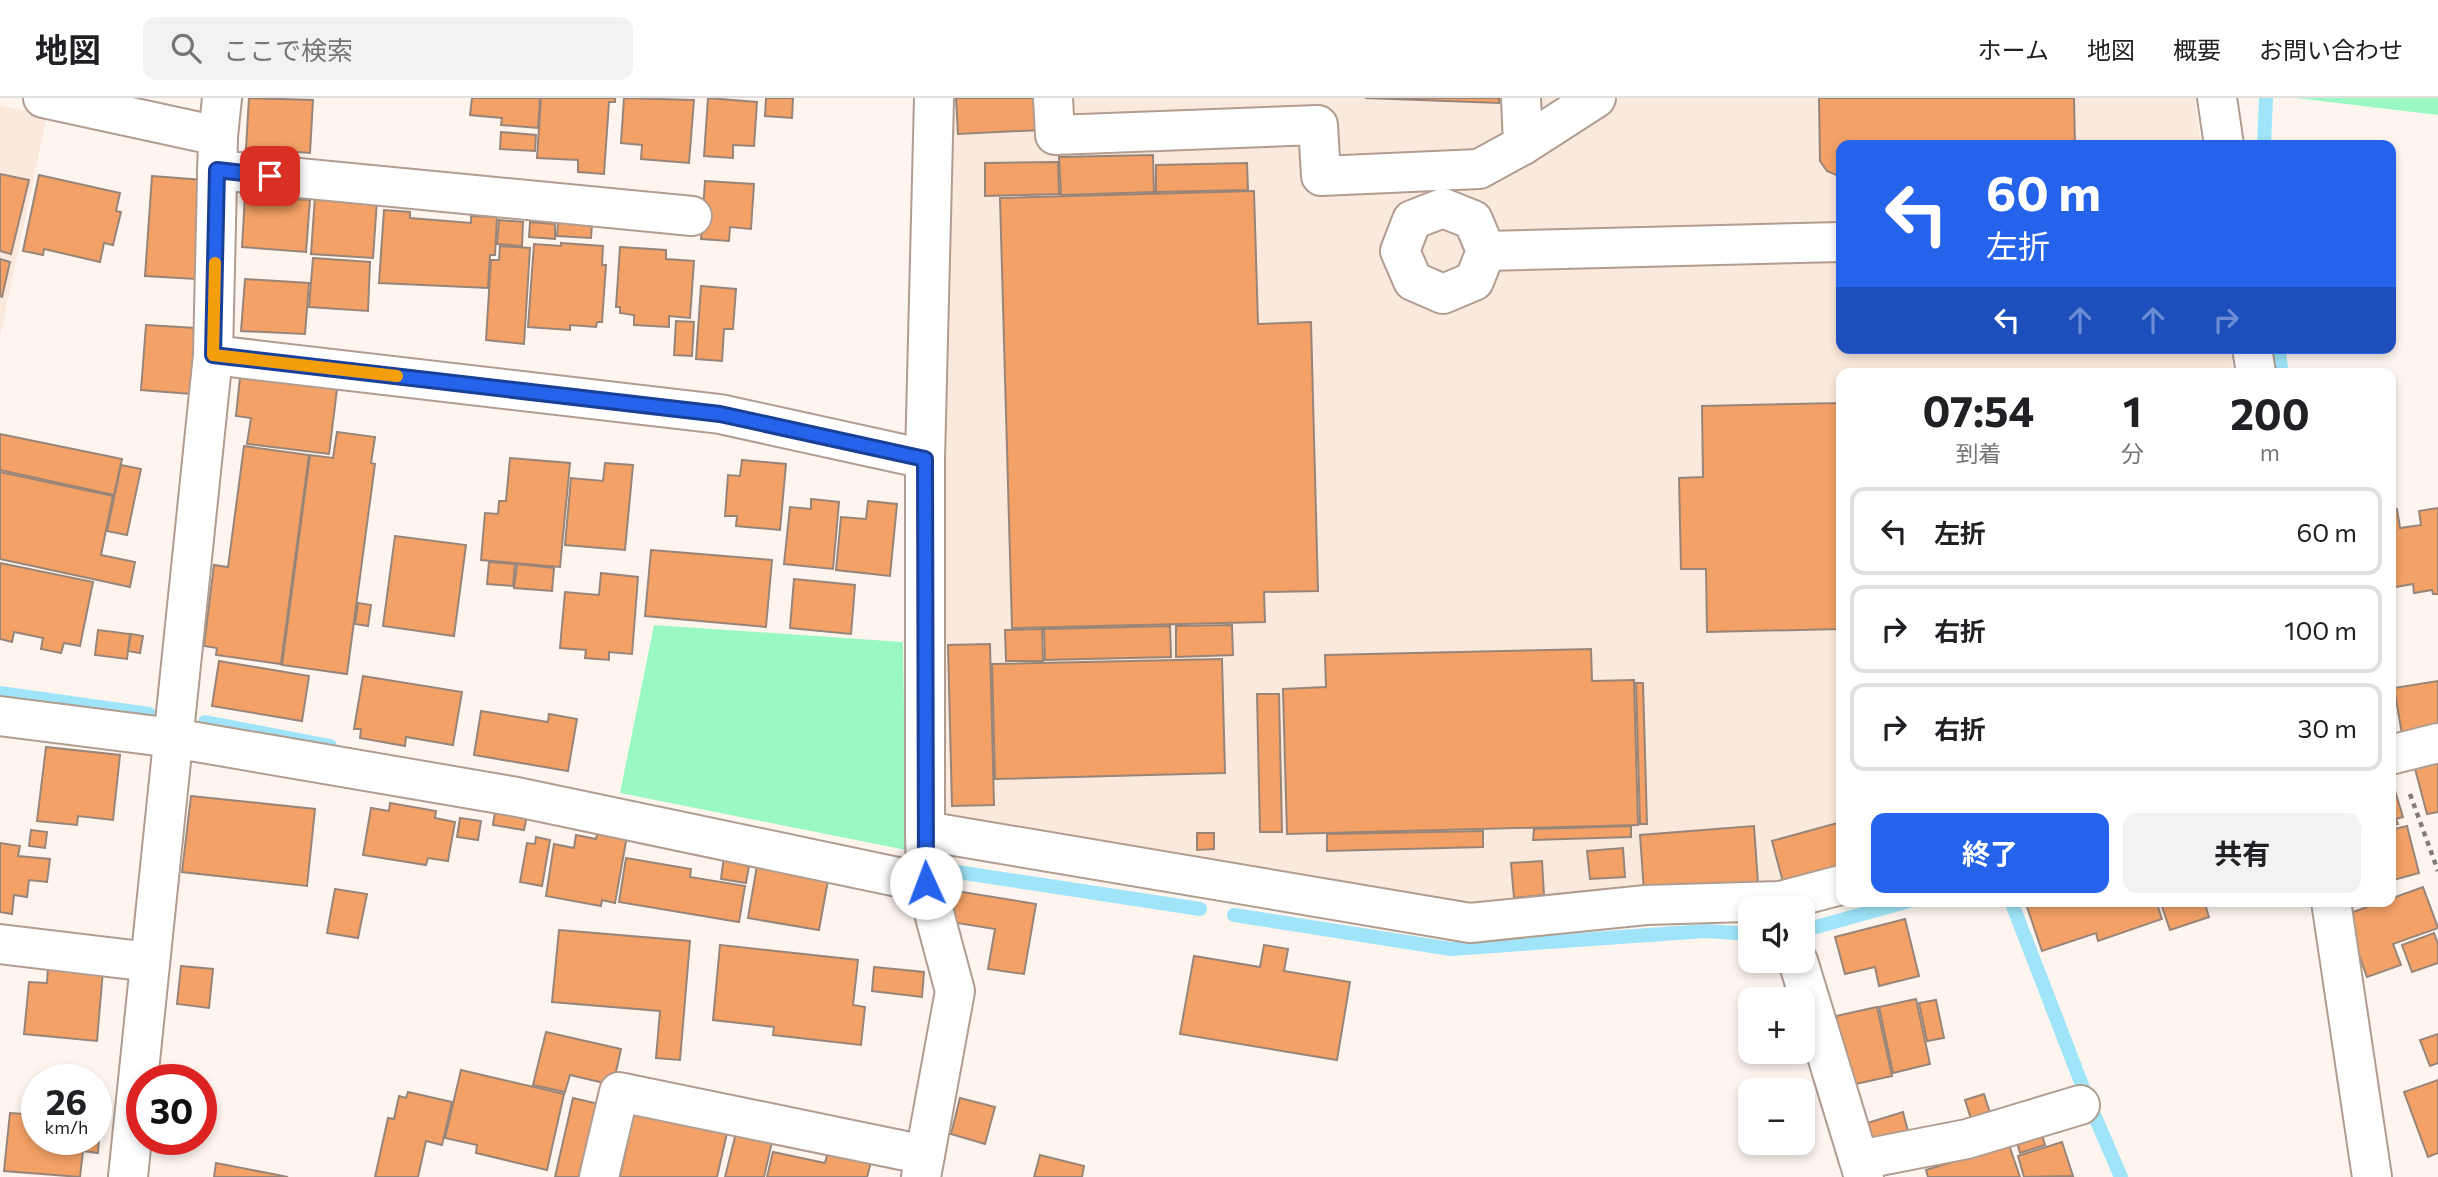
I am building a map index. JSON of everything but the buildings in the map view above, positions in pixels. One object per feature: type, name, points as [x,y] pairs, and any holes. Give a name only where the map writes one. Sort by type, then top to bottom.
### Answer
[{"type":"street","points":[[43,98],[217,153],[692,216]]},
{"type":"street","points":[[128,1177],[213,355],[217,153],[222,98]]},
{"type":"street","points":[[599,1177],[619,1091],[923,1166],[955,991],[926,883],[925,459],[934,98]]},
{"type":"street","points":[[1054,98],[1055,135],[1318,125],[1321,176],[1479,169],[1523,145],[1596,98]]},
{"type":"street","points":[[1521,98],[1523,145]]},
{"type":"street","points":[[2217,98],[2223,140]]},
{"type":"street","points":[[1479,169],[1480,235],[1836,242]]},
{"type":"street","points":[[213,355],[720,414],[925,459]]},
{"type":"street","points":[[0,716],[173,738],[517,797],[926,883]]},
{"type":"street","points":[[2396,753],[2438,743]]},
{"type":"street","points":[[925,831],[1471,923],[1646,905],[1738,905]]},
{"type":"street","points":[[1809,896],[1836,888]]},
{"type":"street","points":[[2332,907],[2372,1177]]},
{"type":"street","points":[[0,944],[150,962]]},
{"type":"street","points":[[1802,973],[1861,1169],[2080,1105]]},
{"type":"path","points":[[2396,762],[2438,870]]},
{"type":"shaded area","points":[[946,98],[2194,98],[2200,140],[1836,140],[1836,354],[2231,354],[2232,368],[1836,368],[1836,871],[1781,886],[1473,909],[946,816],[936,798]]},
{"type":"shaded area","points":[[0,105],[47,116],[0,337]]},
{"type":"green space","points":[[2296,98],[2438,98],[2438,115]]},
{"type":"green space","points":[[654,625],[903,642],[906,850],[620,793]]},
{"type":"waterway","points":[[2264,140],[2266,98]]},
{"type":"waterway","points":[[2279,354],[2281,368]]},
{"type":"waterway","points":[[0,693],[149,714]]},
{"type":"waterway","points":[[205,722],[330,746]]},
{"type":"waterway","points":[[951,871],[1200,909]]},
{"type":"waterway","points":[[1815,927],[1888,907]]},
{"type":"waterway","points":[[2013,907],[2089,1103],[2121,1177]]},
{"type":"waterway","points":[[1234,915],[1451,949],[1706,931],[1738,933]]},
{"type":"slow traffic","points":[[215,263],[213,355],[397,376]]},
{"type":"route","points":[[270,176],[217,170],[213,355],[720,414],[925,459],[926,883]]}]
